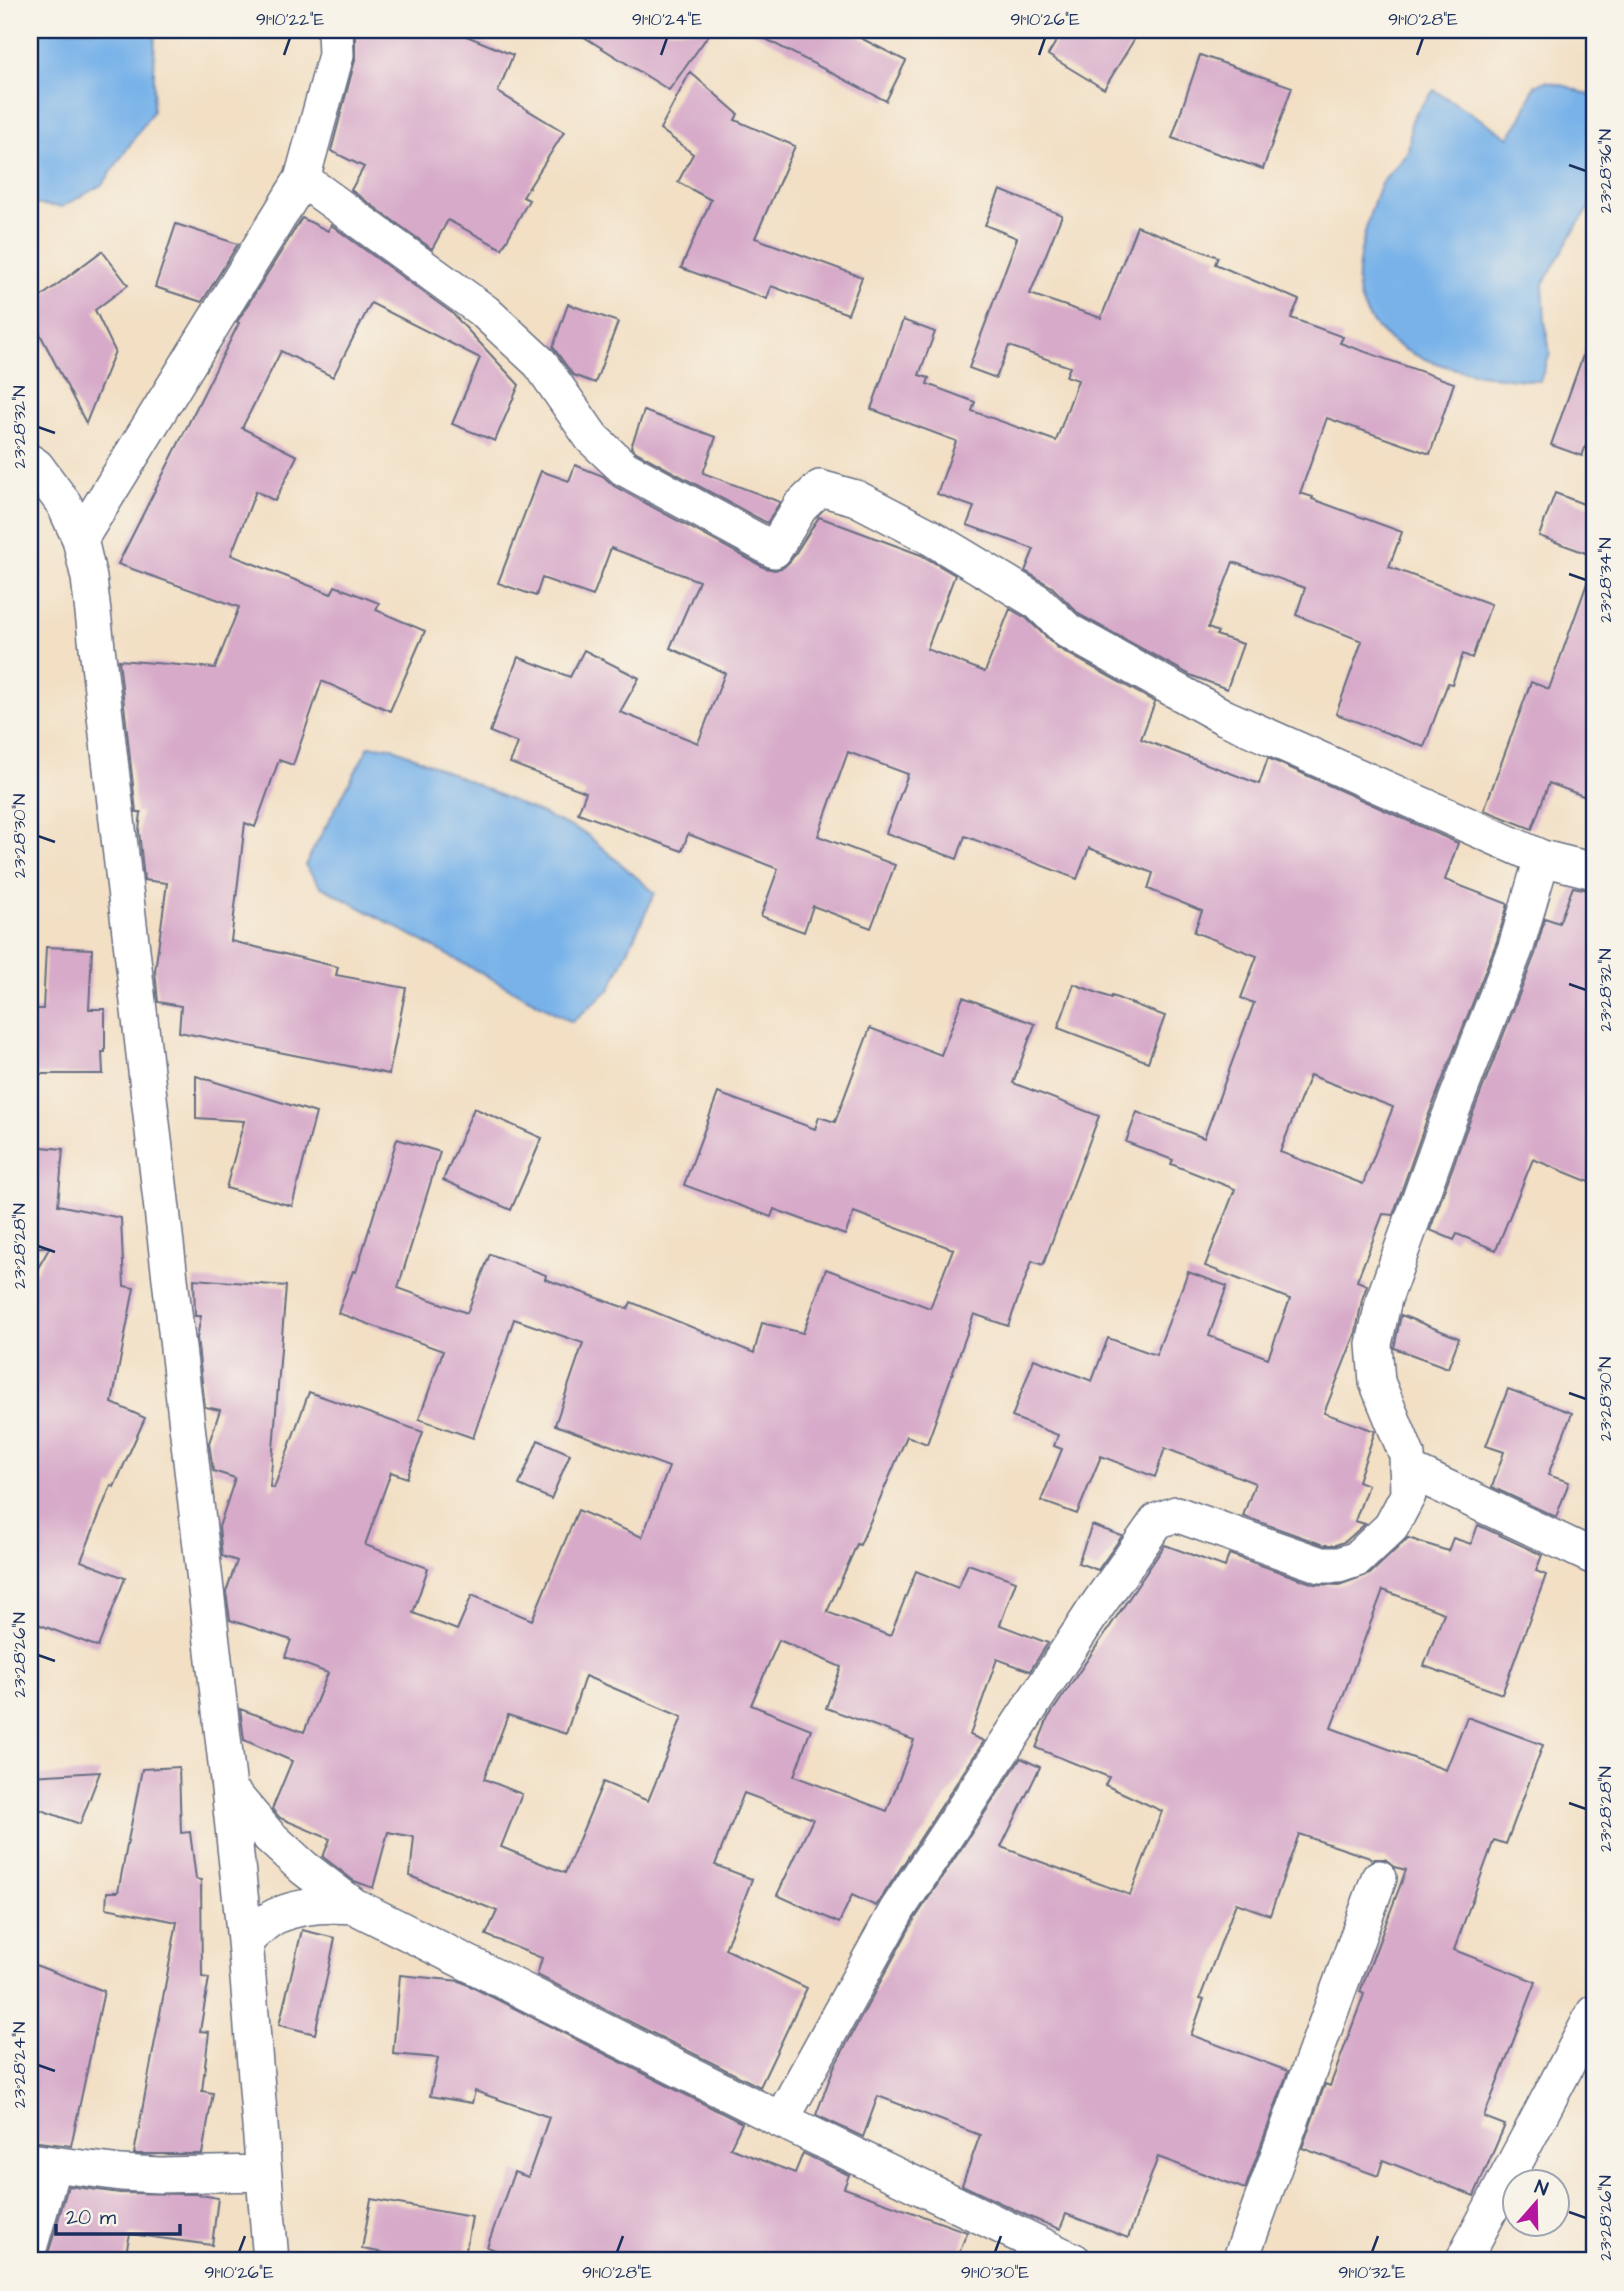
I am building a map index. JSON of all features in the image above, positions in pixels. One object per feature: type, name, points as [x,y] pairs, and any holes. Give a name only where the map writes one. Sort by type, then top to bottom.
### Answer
[{"type":"street","points":[[80,539],[302,179],[335,55],[335,30]]},
{"type":"street","points":[[302,179],[485,312],[540,363],[592,438],[624,468],[762,544],[774,550],[800,508],[820,488],[856,498],[927,535],[1038,602],[1068,631],[1224,717],[1542,858],[1594,871]]},
{"type":"street","points":[[30,462],[36,466],[64,505],[80,539],[89,578],[229,1789],[245,1941],[271,2261]]},
{"type":"street","points":[[781,2120],[897,1910],[1157,1521],[1176,1514],[1321,1564],[1339,1565],[1357,1559],[1391,1527],[1408,1495],[1407,1455],[1377,1382],[1374,1344],[1384,1299],[1446,1126],[1516,947],[1542,858]]},
{"type":"street","points":[[1407,1469],[1594,1557]]},
{"type":"street","points":[[229,1789],[269,1836],[304,1868],[354,1906],[781,2120],[1074,2261]]},
{"type":"street","points":[[1240,2261],[1379,1878]]},
{"type":"street","points":[[245,1941],[275,1916],[329,1904],[354,1906]]},
{"type":"street","points":[[1463,2261],[1594,2013]]},
{"type":"street","points":[[30,2245],[41,2163],[159,2175],[264,2173]]},
{"type":"water","points":[[30,30],[155,30],[153,111],[103,184],[62,207],[30,204]]},
{"type":"water","points":[[1546,81],[1594,97],[1594,202],[1543,284],[1550,354],[1540,381],[1461,370],[1408,351],[1386,337],[1369,318],[1359,294],[1358,271],[1374,200],[1384,178],[1407,152],[1414,116],[1434,90],[1509,137],[1522,117],[1535,85]]},
{"type":"water","points":[[369,746],[392,747],[585,833],[655,893],[610,989],[572,1022],[320,886],[305,865]]},
{"type":"building","points":[[355,30],[452,30],[513,55],[498,92],[564,132],[523,197],[529,200],[502,249],[448,220],[432,249],[351,190],[364,167],[331,151],[355,60]]},
{"type":"building","points":[[573,30],[712,30],[669,90]]},
{"type":"building","points":[[748,30],[845,30],[906,61],[886,101]]},
{"type":"building","points":[[1063,30],[1140,30],[1104,89],[1048,55]]},
{"type":"building","points":[[1200,55],[1292,87],[1263,169],[1172,138]]},
{"type":"building","points":[[690,72],[738,114],[735,120],[795,146],[755,238],[862,277],[848,314],[771,286],[767,299],[681,268],[711,200],[678,182],[693,154],[660,129]]},
{"type":"building","points":[[1000,190],[1062,215],[1030,294],[1101,318],[1137,226],[1218,257],[1215,264],[1299,300],[1291,318],[1343,337],[1340,343],[1454,383],[1430,454],[1327,418],[1300,493],[1402,532],[1389,567],[1491,604],[1472,658],[1463,654],[1452,684],[1448,683],[1424,747],[1336,714],[1362,641],[1296,615],[1305,588],[1233,562],[1208,628],[1218,632],[1216,635],[1243,644],[1227,689],[1190,675],[1080,615],[1052,587],[1025,571],[1034,549],[967,525],[974,507],[937,494],[956,441],[871,409],[903,320],[935,332],[919,375],[929,378],[927,384],[975,402],[972,411],[1056,441],[1078,380],[1066,376],[1070,367],[1009,346],[996,378],[969,368],[1017,238],[985,225]]},
{"type":"building","points":[[302,218],[328,231],[331,225],[452,313],[519,385],[495,441],[452,424],[480,358],[371,303],[333,377],[281,351],[242,428],[297,456],[275,501],[256,491],[231,555],[331,594],[335,586],[379,603],[376,610],[425,631],[390,711],[322,681],[293,765],[279,760],[255,827],[245,823],[231,941],[338,967],[336,975],[406,988],[389,1074],[179,1032],[181,1006],[158,1002],[155,971],[167,883],[144,880],[139,831],[141,812],[136,812],[119,660],[215,668],[239,607],[118,564],[239,323],[237,322]]},
{"type":"building","points":[[176,224],[238,244],[202,302],[155,287]]},
{"type":"building","points":[[102,251],[128,285],[95,310],[115,351],[86,423],[38,330],[30,327],[30,305]]},
{"type":"building","points":[[568,304],[618,322],[595,383],[573,375],[553,347]]},
{"type":"building","points":[[1590,336],[1594,337],[1594,424],[1582,456],[1551,445]]},
{"type":"building","points":[[644,411],[716,437],[703,473],[780,502],[767,523],[636,452],[631,447]]},
{"type":"building","points":[[575,465],[603,476],[614,486],[765,568],[775,570],[784,567],[819,517],[921,555],[955,575],[927,649],[985,672],[1010,609],[1026,618],[1058,648],[1155,702],[1141,739],[1259,784],[1268,758],[1458,843],[1445,880],[1508,904],[1497,941],[1427,1119],[1393,1215],[1383,1214],[1357,1281],[1367,1285],[1356,1332],[1324,1413],[1375,1431],[1358,1481],[1368,1485],[1355,1521],[1365,1524],[1346,1541],[1336,1545],[1324,1545],[1243,1516],[1255,1483],[1165,1448],[1155,1477],[1101,1456],[1077,1514],[1041,1501],[1062,1449],[1054,1446],[1058,1435],[1012,1417],[1034,1359],[1092,1381],[1108,1338],[1156,1355],[1188,1272],[1227,1286],[1209,1336],[1268,1358],[1290,1299],[1205,1266],[1235,1189],[1171,1164],[1173,1160],[1126,1142],[1137,1112],[1204,1138],[1254,1003],[1241,998],[1257,956],[1194,932],[1202,911],[1148,889],[1153,873],[1089,848],[1077,879],[965,836],[957,859],[886,833],[908,774],[848,752],[818,836],[895,865],[871,928],[813,906],[804,932],[761,916],[778,869],[688,834],[682,851],[578,813],[586,792],[510,763],[518,743],[490,732],[518,657],[570,677],[584,650],[639,678],[620,712],[698,743],[725,673],[670,648],[699,581],[611,548],[593,596],[542,578],[536,596],[498,583],[541,471],[569,481]],"holes":[[[1310,1075],[1393,1107],[1363,1184],[1280,1152]]]},
{"type":"building","points":[[1555,493],[1594,508],[1594,556],[1539,536]]},
{"type":"building","points":[[1590,575],[1594,576],[1594,800],[1549,783],[1532,829],[1484,810],[1531,682],[1549,689]]},
{"type":"building","points":[[1573,887],[1594,891],[1594,1184],[1533,1159],[1496,1250],[1457,1234],[1454,1240],[1430,1230],[1535,954],[1545,918],[1559,923]]},
{"type":"building","points":[[46,947],[92,949],[89,1009],[105,1009],[103,1074],[30,1074],[30,1009],[43,1009]]},
{"type":"building","points":[[1074,984],[1165,1016],[1148,1062],[1058,1028]]},
{"type":"building","points":[[963,997],[1035,1024],[1013,1083],[1099,1116],[1043,1265],[1032,1261],[1008,1326],[974,1314],[927,1444],[907,1436],[860,1545],[857,1544],[827,1612],[890,1636],[916,1571],[958,1588],[968,1564],[1016,1581],[1000,1625],[1048,1643],[1030,1671],[997,1659],[970,1735],[984,1741],[876,1906],[852,1895],[839,1923],[777,1895],[813,1819],[744,1793],[715,1865],[752,1879],[725,1949],[807,1988],[760,2087],[537,1975],[542,1958],[486,1935],[497,1911],[410,1876],[414,1837],[388,1832],[373,1888],[354,1881],[323,1857],[330,1839],[280,1818],[272,1809],[292,1761],[244,1740],[240,1709],[304,1732],[328,1673],[285,1657],[291,1640],[230,1620],[226,1592],[237,1561],[222,1556],[219,1527],[235,1478],[213,1471],[209,1443],[220,1410],[205,1407],[197,1338],[201,1316],[195,1316],[194,1279],[286,1286],[270,1487],[274,1488],[309,1392],[423,1432],[407,1478],[391,1472],[365,1545],[428,1568],[413,1613],[457,1630],[472,1595],[532,1620],[578,1510],[642,1537],[669,1467],[555,1425],[583,1343],[514,1319],[473,1438],[419,1419],[443,1351],[338,1313],[353,1271],[356,1272],[397,1139],[440,1152],[398,1288],[467,1313],[490,1254],[546,1275],[545,1279],[628,1309],[631,1302],[754,1353],[762,1323],[803,1333],[826,1269],[930,1308],[953,1249],[854,1212],[845,1235],[774,1209],[771,1217],[684,1185],[718,1093],[815,1129],[819,1117],[835,1122],[870,1028],[941,1055]],"holes":[[[779,1640],[841,1667],[826,1708],[914,1740],[887,1811],[794,1776],[811,1729],[751,1705]],[[585,1676],[682,1717],[648,1801],[603,1782],[565,1873],[501,1847],[522,1794],[484,1779],[508,1715],[566,1734]]]},
{"type":"building","points":[[196,1076],[316,1113],[292,1206],[226,1188],[244,1121],[196,1118]]},
{"type":"building","points":[[474,1108],[542,1138],[511,1210],[443,1180]]},
{"type":"building","points":[[30,1146],[63,1149],[58,1205],[121,1218],[124,1286],[134,1288],[112,1403],[145,1418],[114,1487],[111,1485],[81,1561],[125,1578],[98,1647],[30,1621],[30,1282],[50,1247],[30,1247]]},
{"type":"building","points":[[1401,1315],[1459,1338],[1448,1368],[1394,1348]]},
{"type":"building","points":[[1508,1389],[1572,1413],[1548,1475],[1569,1482],[1556,1517],[1492,1487],[1504,1452],[1486,1446]]},
{"type":"building","points":[[538,1440],[570,1454],[551,1499],[519,1485]]},
{"type":"building","points":[[1092,1525],[1122,1536],[1098,1570],[1078,1563]]},
{"type":"building","points":[[1478,1525],[1542,1555],[1536,1571],[1546,1575],[1502,1694],[1424,1666],[1444,1613],[1383,1590],[1331,1728],[1446,1770],[1467,1717],[1543,1745],[1506,1844],[1494,1840],[1454,1950],[1536,1982],[1484,2117],[1505,2125],[1474,2196],[1383,2160],[1378,2176],[1302,2148],[1325,2084],[1330,2086],[1364,1994],[1360,1992],[1406,1870],[1395,1867],[1385,1859],[1373,1859],[1299,1834],[1270,1915],[1236,1903],[1200,1998],[1204,1999],[1191,2035],[1288,2071],[1245,2189],[1158,2157],[1128,2238],[1066,2214],[1060,2229],[962,2185],[980,2135],[878,2096],[863,2137],[816,2115],[834,2067],[914,1920],[1021,1758],[1040,1767],[1001,1847],[1130,1895],[1162,1811],[1105,1785],[1109,1777],[1036,1748],[1048,1718],[1165,1545],[1225,1567],[1229,1554],[1314,1584],[1339,1585],[1370,1574],[1408,1538],[1448,1551],[1453,1538],[1471,1544]]},
{"type":"building","points":[[179,1767],[181,1833],[190,1832],[196,1879],[201,1880],[202,1977],[209,1978],[200,2031],[209,2032],[202,2091],[213,2093],[202,2154],[134,2154],[177,1922],[106,1908],[107,1892],[118,1892],[142,1769]]},
{"type":"building","points":[[100,1772],[80,1824],[30,1806],[30,1776]]},
{"type":"building","points":[[302,1930],[335,1938],[315,2034],[279,2025]]},
{"type":"building","points":[[30,1963],[104,1991],[71,2146],[30,2141]]},
{"type":"building","points":[[400,1975],[460,1981],[742,2123],[730,2148],[795,2173],[803,2153],[849,2175],[844,2188],[967,2232],[956,2261],[525,2261],[487,2247],[514,2172],[528,2177],[549,2117],[475,2091],[472,2103],[430,2096],[438,2058],[393,2054]]},
{"type":"building","points":[[68,2186],[120,2193],[195,2194],[218,2198],[212,2245],[130,2234],[124,2261],[41,2261],[49,2251]]},
{"type":"building","points":[[371,2199],[472,2217],[464,2261],[401,2261],[402,2256],[362,2249]]}]
